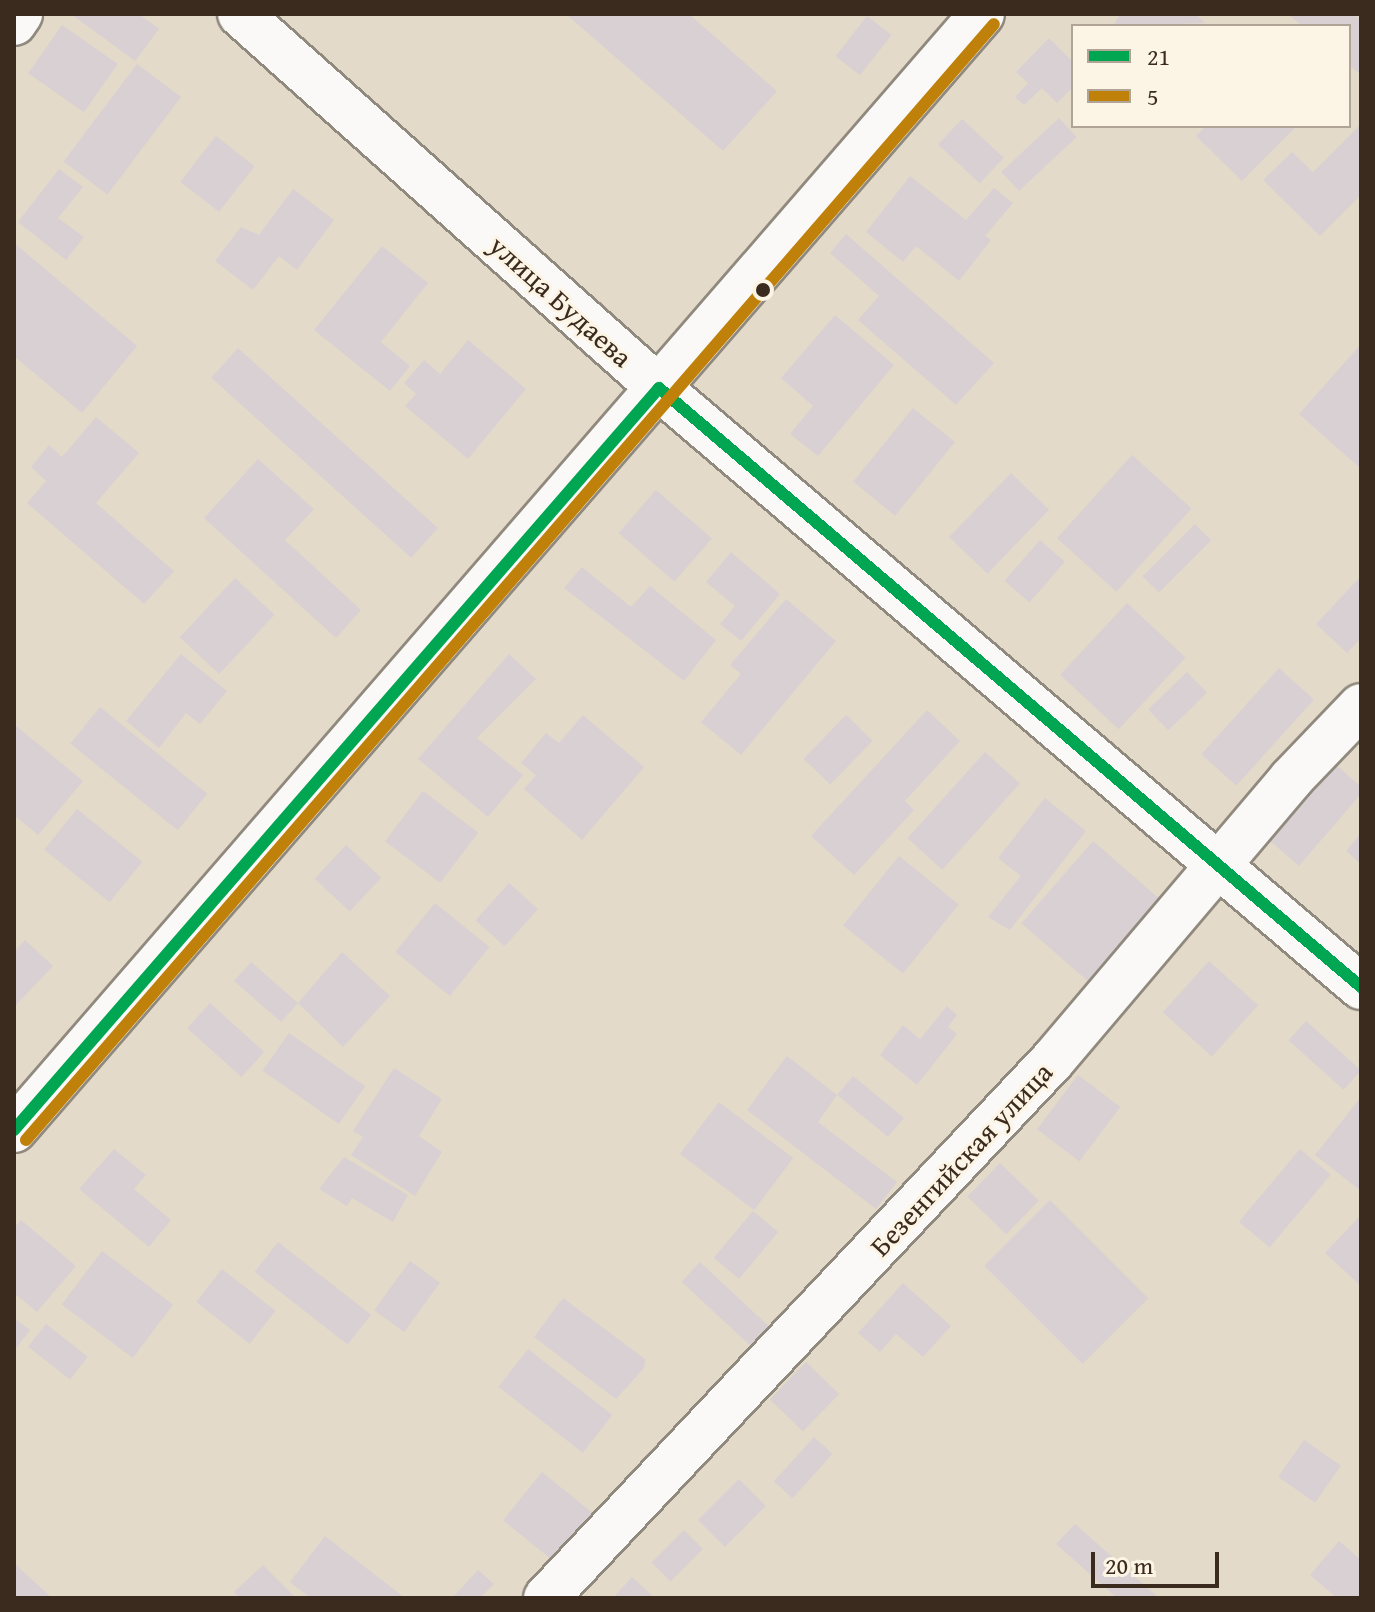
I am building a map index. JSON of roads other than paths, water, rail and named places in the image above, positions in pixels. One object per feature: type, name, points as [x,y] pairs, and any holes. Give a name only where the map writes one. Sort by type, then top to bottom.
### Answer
[{"type":"street","points":[[14,23],[20,14]]},
{"type":"street","name":"улица Будаева","points":[[240,14],[659,388],[1361,987]]},
{"type":"street","points":[[14,1130],[982,14]]},
{"type":"street","name":"Безенгийская улица","points":[[546,1598],[1053,1060],[1219,863],[1361,706]]}]
